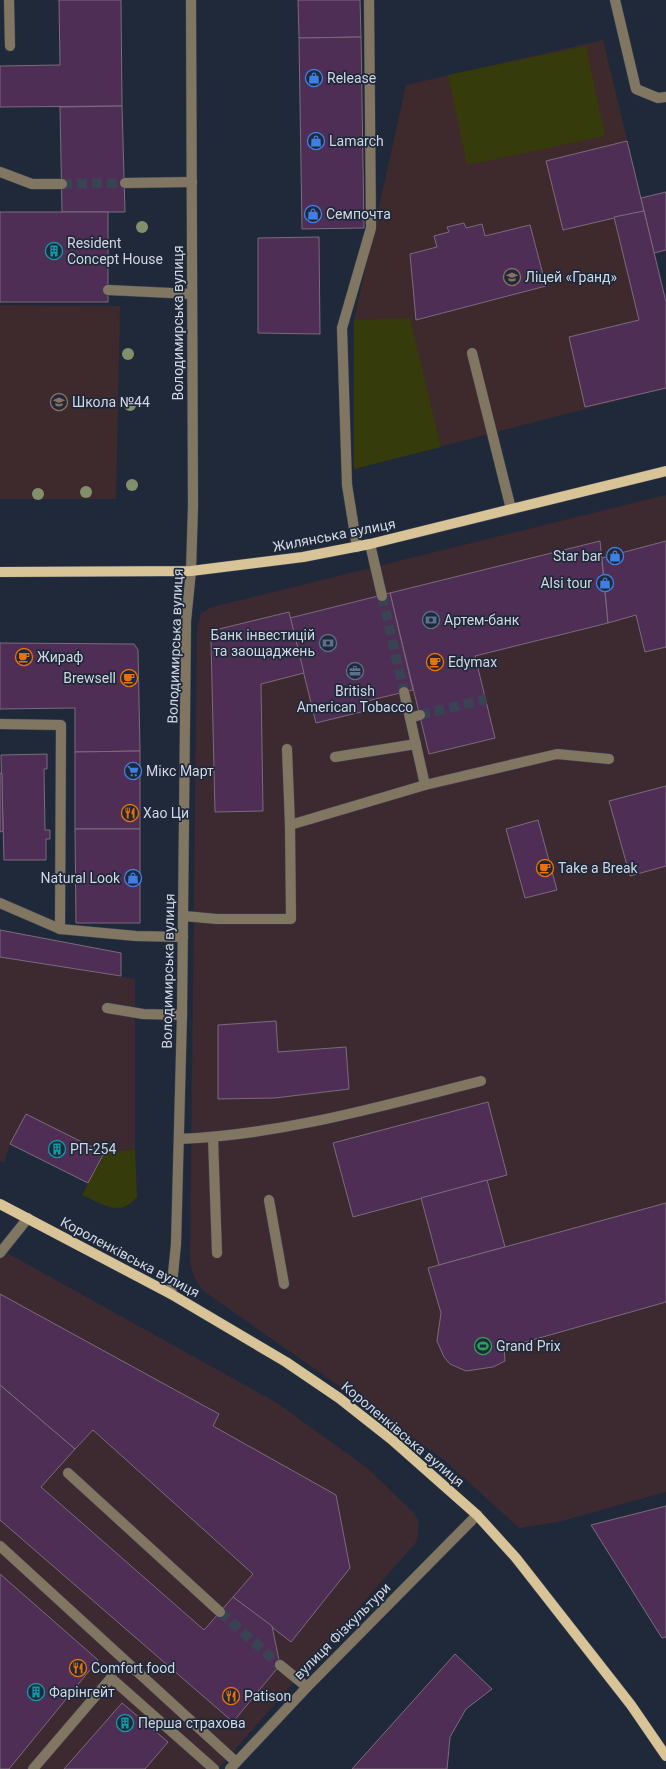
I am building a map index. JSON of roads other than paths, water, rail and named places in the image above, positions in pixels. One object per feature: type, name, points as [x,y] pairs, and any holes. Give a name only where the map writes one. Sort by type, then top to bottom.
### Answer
[{"type":"main road","name":"Жилянська вулиця","points":[[0,572],[191,571],[303,557],[370,544],[666,471]]},
{"type":"main road","name":"Короленківська вулиця","points":[[0,1204],[171,1294],[286,1362],[339,1398],[391,1439],[477,1515],[521,1564],[631,1705],[666,1756]]},
{"type":"street","points":[[9,0],[10,46]]},
{"type":"street","name":"Володимирська вулиця","points":[[171,1294],[176,1244],[182,1015],[186,621],[191,571],[193,506],[191,0]]},
{"type":"street","points":[[357,547],[347,485],[342,328],[371,228],[369,0]]},
{"type":"street","points":[[615,0],[636,89],[658,98],[666,97]]},
{"type":"street","points":[[0,172],[32,184],[62,184]]},
{"type":"street","points":[[125,183],[192,182]]},
{"type":"street","points":[[108,290],[192,294]]},
{"type":"street","points":[[472,353],[511,509]]},
{"type":"street","points":[[370,544],[382,596]]},
{"type":"street","points":[[404,692],[415,716],[416,744],[425,785]]},
{"type":"street","points":[[0,724],[61,724],[60,929]]},
{"type":"street","points":[[335,757],[416,744]]},
{"type":"street","points":[[184,916],[217,919],[291,919],[287,749]]},
{"type":"street","points":[[290,826],[425,785],[557,754],[609,759]]},
{"type":"street","points":[[0,903],[60,929],[136,936],[183,937]]},
{"type":"street","points":[[107,1008],[143,1014],[182,1015]]},
{"type":"street","points":[[179,1139],[242,1135],[359,1112],[481,1081]]},
{"type":"street","points":[[213,1138],[217,1253]]},
{"type":"street","points":[[269,1200],[284,1284]]},
{"type":"street","points":[[0,1253],[28,1218]]},
{"type":"street","points":[[68,1473],[220,1612]]},
{"type":"street","name":"вулиця Фізкультури","points":[[233,1766],[307,1687],[477,1515]]},
{"type":"street","points":[[0,1546],[233,1766]]},
{"type":"street","points":[[280,1665],[307,1687]]},
{"type":"street","points":[[33,1769],[111,1678],[214,1769]]},
{"type":"tunnel","points":[[62,184],[125,183]]},
{"type":"tunnel","points":[[382,596],[404,692]]},
{"type":"tunnel","points":[[420,715],[486,699]]},
{"type":"tunnel","points":[[220,1612],[280,1665]]},
{"type":"place","name":"Release","points":[[314,78]]},
{"type":"place","name":"Lamarch","points":[[316,141]]},
{"type":"place","name":"Семпочта","points":[[313,214]]},
{"type":"place","name":"Resident Concept House","points":[[54,251]]},
{"type":"place","name":"Ліцей «Гранд»","points":[[512,277]]},
{"type":"place","name":"Школа №44","points":[[59,402]]},
{"type":"place","name":"Star bar","points":[[615,556]]},
{"type":"place","name":"Alsi tour","points":[[605,583]]},
{"type":"place","name":"Артем-банк","points":[[431,620]]},
{"type":"place","name":"Банк інвестицій та заощаджень","points":[[328,643]]},
{"type":"place","name":"Жираф","points":[[24,657]]},
{"type":"place","name":"Edymax","points":[[435,662]]},
{"type":"place","name":"British American Tobacco","points":[[355,671]]},
{"type":"place","name":"Brewsell","points":[[129,678]]},
{"type":"place","name":"Мікс Март","points":[[133,771]]},
{"type":"place","name":"Хао Ци","points":[[130,813]]},
{"type":"place","name":"Take a Break","points":[[545,868]]},
{"type":"place","name":"Natural Look","points":[[133,878]]},
{"type":"place","name":"РП-254","points":[[57,1149]]},
{"type":"place","name":"Grand Prix","points":[[483,1346]]},
{"type":"place","name":"Comfort food","points":[[78,1668]]},
{"type":"place","name":"Фарінгейт","points":[[36,1692]]},
{"type":"place","name":"Patison","points":[[231,1696]]},
{"type":"place","name":"Перша страхова","points":[[125,1723]]}]
